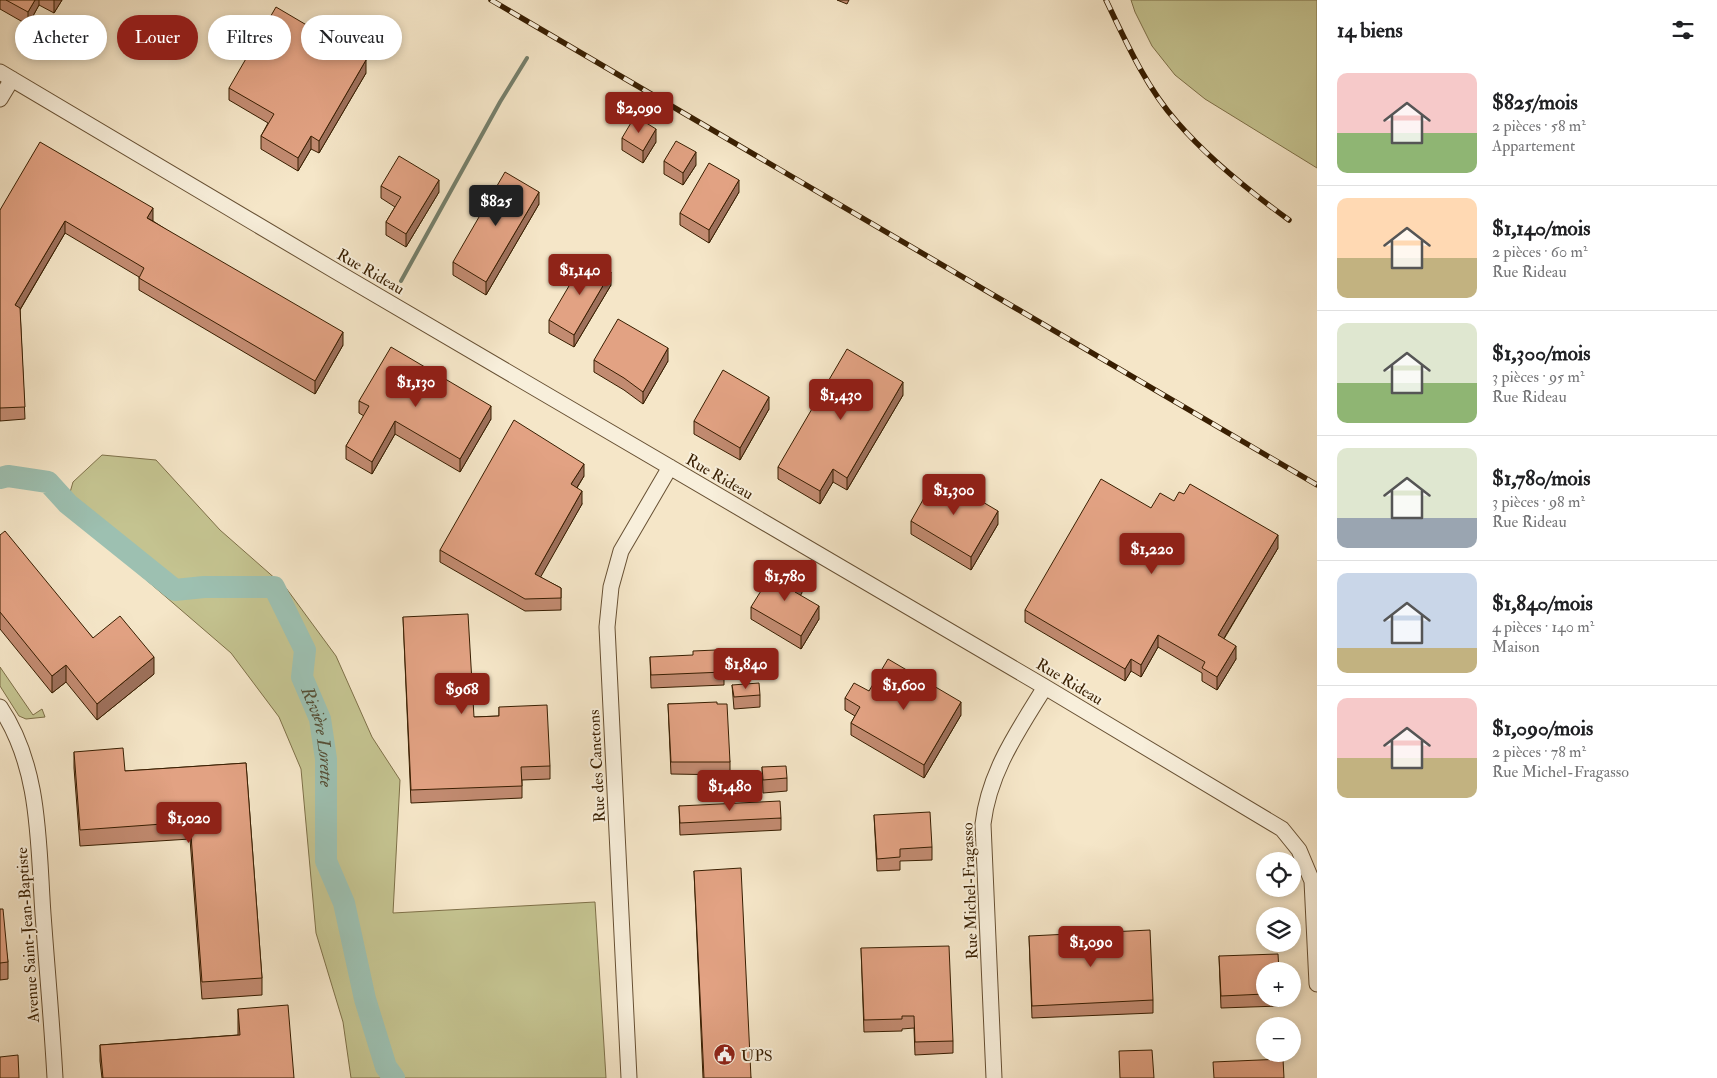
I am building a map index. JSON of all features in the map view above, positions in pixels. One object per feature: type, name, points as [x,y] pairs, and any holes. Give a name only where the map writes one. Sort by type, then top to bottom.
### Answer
[{"type":"street","points":[[0,99],[6,75]]},
{"type":"street","name":"Rue Rideau","points":[[6,75],[1045,687],[1282,829],[1299,850],[1312,881],[1317,984]]},
{"type":"street","name":"Rue des Canetons","points":[[628,1078],[607,627],[611,586],[621,551],[670,467]]},
{"type":"street","name":"Rue Michel-Fragasso","points":[[994,1078],[983,824],[985,804],[1003,756],[1045,687]]},
{"type":"street","name":"Avenue Saint-Jean-Baptiste","points":[[0,707],[15,733],[24,755],[35,806],[55,1078]]},
{"type":"shaded area","points":[[1131,0],[1317,0],[1317,168],[1205,99],[1175,75],[1152,46]]},
{"type":"shaded area","points":[[102,455],[156,460],[220,530],[286,588],[336,656],[372,737],[400,780],[393,913],[595,902],[606,1078],[351,1078],[343,1022],[316,933],[301,769],[279,717],[231,653],[65,510],[73,482]]},
{"type":"shaded area","points":[[0,667],[33,715],[42,709],[45,717],[26,719],[19,716],[0,686]]},
{"type":"building","points":[[6,0],[35,0],[28,12]]},
{"type":"building","points":[[276,7],[290,15],[271,15]]},
{"type":"building","points":[[291,16],[301,22],[301,60],[366,60],[319,141],[311,136],[298,158],[261,136],[274,114],[229,88],[245,60],[291,60]]},
{"type":"building","points":[[635,116],[656,129],[643,151],[622,138]]},
{"type":"building","points":[[676,141],[696,152],[683,173],[664,161]]},
{"type":"building","points":[[40,142],[153,208],[147,218],[343,332],[315,381],[139,278],[144,268],[65,221],[15,305],[20,308],[25,407],[0,408],[0,210]]},
{"type":"building","points":[[399,156],[439,180],[406,234],[386,222],[401,197],[381,186]]},
{"type":"building","points":[[709,163],[739,180],[709,230],[680,213]]},
{"type":"building","points":[[505,172],[539,192],[486,282],[453,262]]},
{"type":"building","points":[[586,257],[611,272],[574,335],[549,320]]},
{"type":"building","points":[[618,319],[668,348],[643,392],[594,360]]},
{"type":"building","points":[[391,347],[491,406],[460,459],[395,421],[372,462],[346,446],[369,406],[359,401]]},
{"type":"building","points":[[847,349],[903,382],[847,478],[833,469],[820,491],[778,467]]},
{"type":"building","points":[[723,370],[769,397],[740,448],[694,421]]},
{"type":"building","points":[[514,420],[584,464],[571,484],[582,491],[535,574],[561,588],[561,598],[525,599],[440,550]]},
{"type":"building","points":[[937,475],[998,511],[971,557],[911,521]]},
{"type":"building","points":[[1101,479],[1151,508],[1160,493],[1174,501],[1179,492],[1184,494],[1190,484],[1278,535],[1218,635],[1236,646],[1217,677],[1202,668],[1205,662],[1158,635],[1141,665],[1131,659],[1125,669],[1025,610]]},
{"type":"building","points":[[5,531],[93,638],[120,616],[154,657],[97,704],[66,665],[52,676],[0,612],[0,535]]},
{"type":"building","points":[[777,565],[802,580],[795,592],[819,606],[801,636],[751,607]]},
{"type":"building","points":[[468,614],[474,717],[499,716],[499,707],[547,705],[550,766],[521,767],[522,786],[411,790],[403,617]]},
{"type":"building","points":[[716,650],[716,654],[723,654],[724,672],[651,675],[650,657],[693,655],[693,651]]},
{"type":"building","points":[[888,659],[961,702],[924,765],[851,723],[860,707],[845,698],[854,683],[869,691]]},
{"type":"building","points":[[759,683],[760,695],[734,697],[732,685]]},
{"type":"building","points":[[717,702],[717,704],[727,704],[730,762],[671,762],[668,704]]},
{"type":"building","points":[[123,748],[125,771],[246,763],[262,978],[202,982],[190,822],[80,830],[74,752]]},
{"type":"building","points":[[786,766],[787,778],[763,780],[762,767]]},
{"type":"building","points":[[780,801],[781,818],[680,823],[679,806]]},
{"type":"building","points":[[930,812],[932,847],[900,849],[900,857],[877,859],[874,815]]},
{"type":"building","points":[[741,868],[751,1078],[704,1078],[694,871]]},
{"type":"building","points":[[0,909],[3,909],[8,962],[0,963]]},
{"type":"building","points":[[1150,930],[1153,1000],[1032,1006],[1029,936]]},
{"type":"building","points":[[949,946],[953,1041],[915,1042],[914,1016],[902,1016],[902,1019],[864,1020],[861,948]]},
{"type":"building","points":[[1278,954],[1278,962],[1256,962],[1256,994],[1221,996],[1219,956]]},
{"type":"building","points":[[288,1005],[294,1078],[103,1078],[100,1045],[240,1035],[238,1009]]},
{"type":"building","points":[[1152,1050],[1154,1078],[1120,1078],[1119,1051]]},
{"type":"building","points":[[18,1055],[19,1078],[0,1078],[0,1057]]},
{"type":"building","points":[[1256,1060],[1256,1062],[1283,1062],[1284,1078],[1214,1078],[1213,1062]]},
{"type":"waterway","points":[[401,281],[500,102],[527,58]]},
{"type":"waterway","name":"Rivière Lorette","points":[[0,478],[8,476],[48,482],[68,504],[175,590],[204,587],[274,587],[305,650],[302,677],[320,719],[326,759],[326,861],[344,903],[365,999],[386,1067],[394,1078]]},
{"type":"railway","points":[[491,0],[1317,485]]},
{"type":"railway","points":[[1106,0],[1146,79],[1177,122],[1202,149],[1230,174],[1289,220]]},
{"type":"place","name":"UPS","points":[[725,1055]]}]
